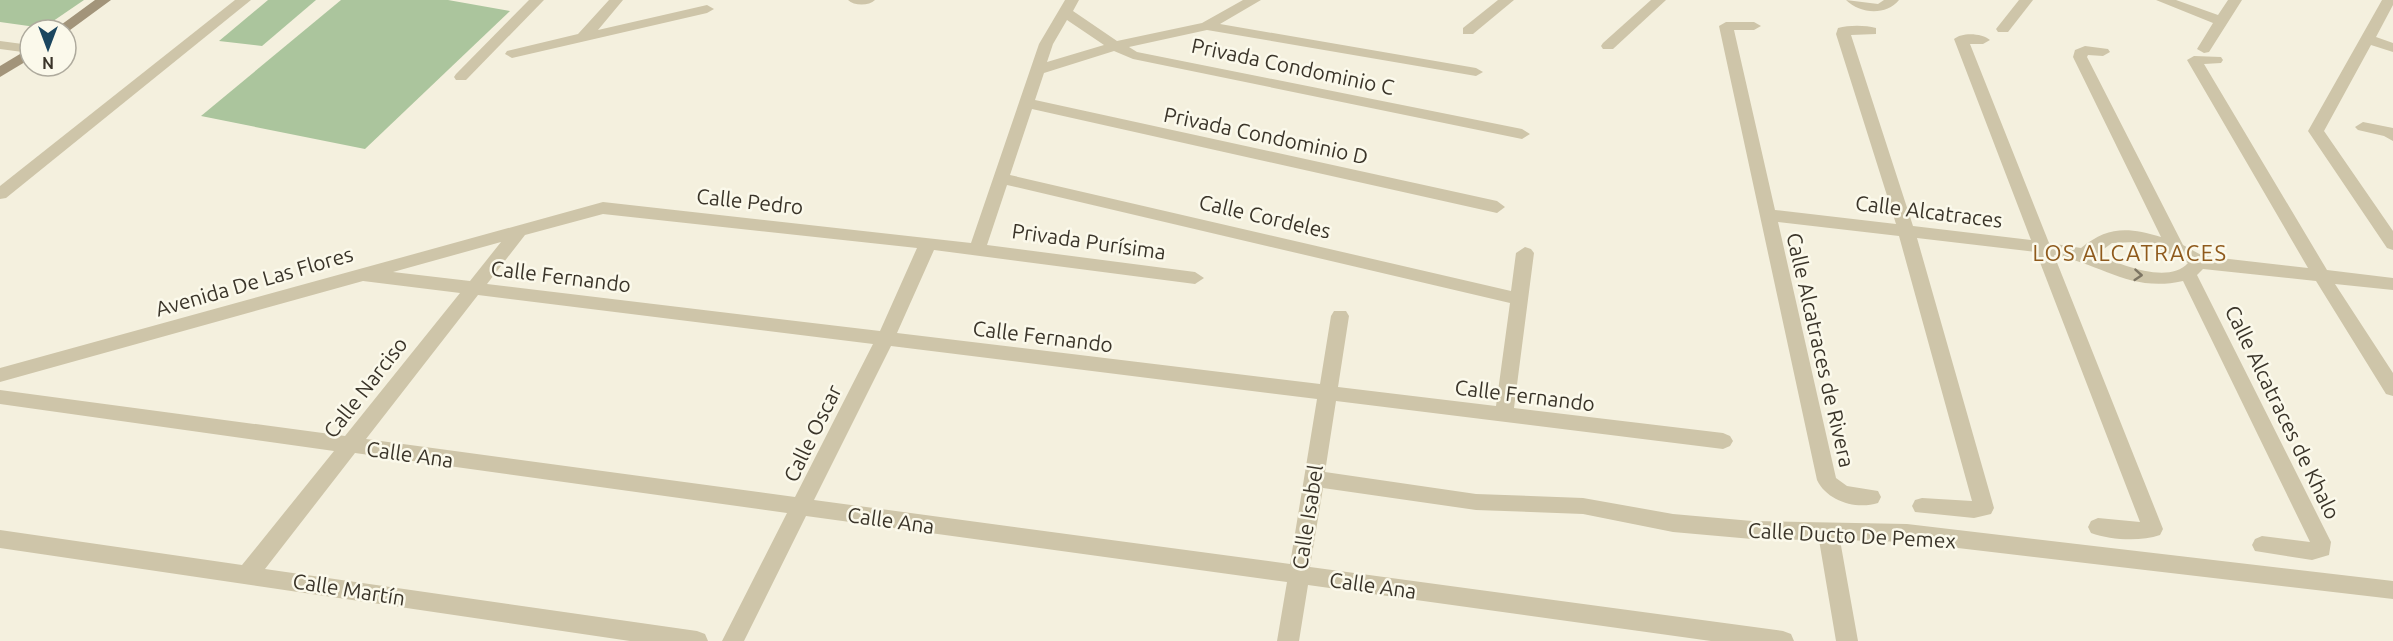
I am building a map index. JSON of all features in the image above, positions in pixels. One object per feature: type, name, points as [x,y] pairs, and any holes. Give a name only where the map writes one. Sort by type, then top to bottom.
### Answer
[{"type":"street","points":[[78,18],[104,0]]},
{"type":"street","points":[[0,194],[244,0]]},
{"type":"street","points":[[461,77],[537,0]]},
{"type":"street","points":[[582,39],[616,0]]},
{"type":"street","points":[[1038,70],[1115,46],[1207,26],[1232,10],[1254,0]]},
{"type":"street","points":[[1468,30],[1507,0]]},
{"type":"street","points":[[1608,46],[1659,0]]},
{"type":"street","points":[[1853,0],[1879,9],[1885,8],[1892,0]]},
{"type":"street","points":[[2003,29],[2026,0]]},
{"type":"street","points":[[2163,0],[2221,21]]},
{"type":"street","points":[[2204,49],[2235,0]]},
{"type":"street","points":[[2389,0],[2316,131],[2393,244]]},
{"type":"street","points":[[977,249],[1046,44],[1069,6]]},
{"type":"street","name":"Privada Condominio C","points":[[1069,6],[1115,46],[1133,55],[1522,134]]},
{"type":"street","points":[[512,54],[707,9]]},
{"type":"street","points":[[1207,26],[1476,72]]},
{"type":"street","name":"Calle Alcatraces de Rivera","points":[[1754,26],[1726,26],[1827,480],[1832,489],[1841,493],[1871,497]]},
{"type":"street","points":[[1870,31],[1848,30],[1843,31],[1843,34],[1906,230],[1984,508],[1974,510],[1922,506]]},
{"type":"street","points":[[1983,40],[1961,39],[2153,529],[2142,531],[2098,527]]},
{"type":"street","points":[[2369,39],[2393,48]]},
{"type":"street","points":[[0,45],[18,49]]},
{"type":"street","points":[[2103,51],[2085,50],[2080,53],[2080,57],[2175,247]]},
{"type":"street","points":[[0,73],[18,60]]},
{"type":"street","points":[[2217,60],[2194,60],[2320,275],[2393,389]]},
{"type":"street","name":"Privada Condominio D","points":[[1025,103],[1497,207]]},
{"type":"street","points":[[2363,127],[2380,129],[2393,136]]},
{"type":"street","name":"Calle Cordeles","points":[[1000,178],[1519,299]]},
{"type":"street","name":"Calle Pedro","points":[[520,230],[603,208],[977,249]]},
{"type":"street","name":"Calle Alcatraces","points":[[1767,215],[2041,247],[2084,255],[2127,275],[2170,278],[2194,268],[2320,275],[2393,284]]},
{"type":"street","name":"Avenida De Las Flores","points":[[0,375],[520,230]]},
{"type":"street","name":"Calle Narciso","points":[[248,574],[471,288],[520,230]]},
{"type":"street","name":"Calle Alcatraces","points":[[2084,255],[2109,237],[2147,238],[2175,247],[2194,268]]},
{"type":"street","name":"Calle Oscar","points":[[733,641],[885,339],[928,243]]},
{"type":"street","name":"Privada Purísima","points":[[977,249],[1196,278]]},
{"type":"street","points":[[1504,415],[1525,253]]},
{"type":"street","name":"Calle Alcatraces de Khalo","points":[[2194,268],[2322,549],[2312,551],[2262,545]]},
{"type":"street","name":"Calle Fernando","points":[[358,274],[1723,441]]},
{"type":"street","name":"Calle Isabel","points":[[1288,641],[1340,316]]},
{"type":"street","name":"Calle Ana","points":[[0,397],[1783,641]]},
{"type":"street","name":"Calle Ducto De Pemex","points":[[1313,478],[1476,502],[1584,506],[1672,523],[1752,530],[1907,533],[2393,590]]},
{"type":"street","points":[[1828,532],[1847,641]]},
{"type":"street","name":"Calle Martín","points":[[0,539],[697,641]]},
{"type":"green space","points":[[0,0],[84,0],[58,18],[18,18],[18,25],[0,22]]},
{"type":"green space","points":[[268,0],[316,0],[262,46],[219,41]]},
{"type":"green space","points":[[341,0],[448,0],[510,11],[365,149],[201,116]]},
{"type":"district","name":"LOS ALCATRACES","points":[[2130,252]]}]
